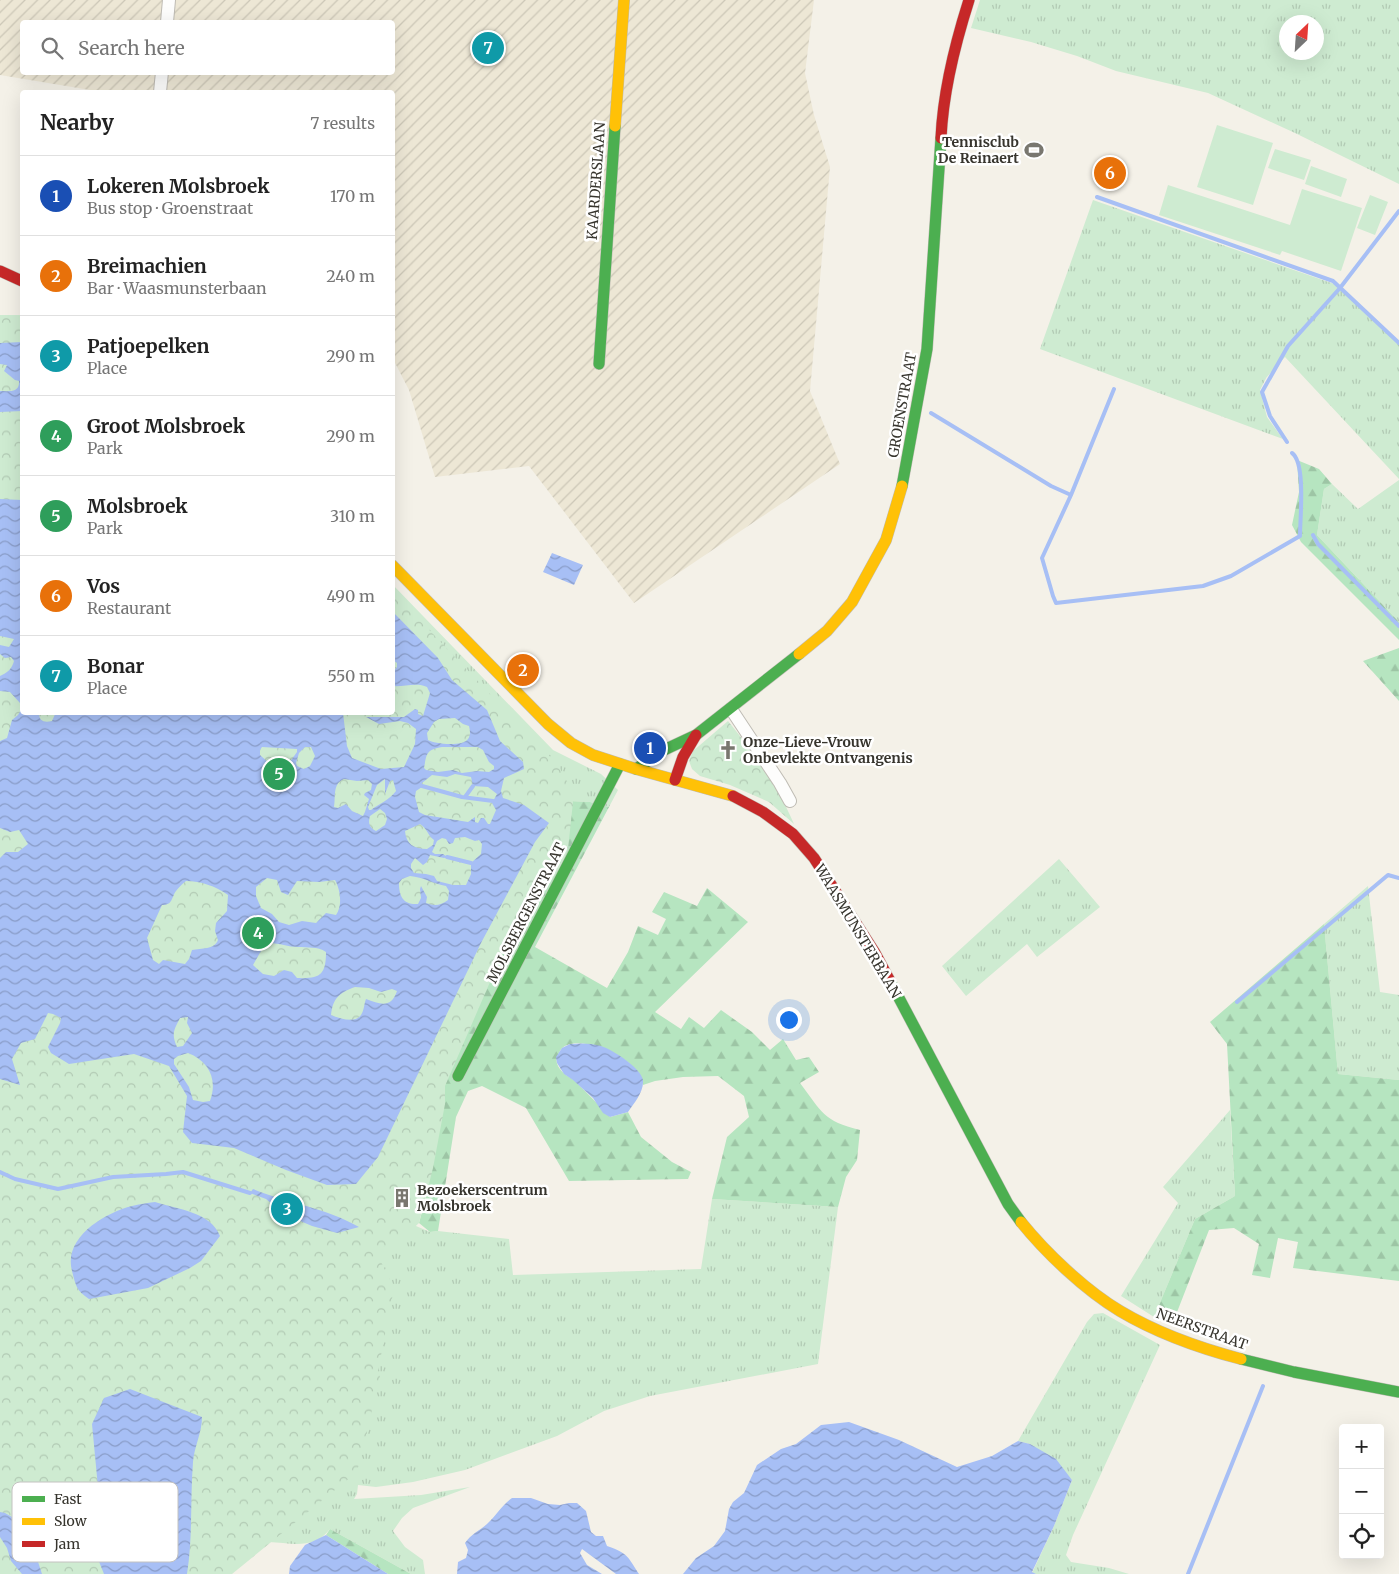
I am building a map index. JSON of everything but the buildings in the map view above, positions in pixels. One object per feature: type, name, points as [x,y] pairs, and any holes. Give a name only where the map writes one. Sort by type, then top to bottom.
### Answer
[{"type":"street","points":[[167,20],[169,0]]},
{"type":"street","name":"KAARDERSLAAN","points":[[599,364],[624,0]]},
{"type":"street","name":"GROENSTRAAT","points":[[636,769],[664,750],[696,735],[827,631],[852,602],[886,540],[905,477],[927,349],[942,116],[959,32],[969,0]]},
{"type":"street","points":[[160,90],[162,75]]},
{"type":"street","points":[[0,271],[20,279]]},
{"type":"street","name":"WAASMUNSTERBAAN","points":[[395,568],[548,724],[571,743],[620,764],[733,796],[763,812],[793,834],[814,858],[875,953],[1008,1204]]},
{"type":"street","points":[[731,709],[790,801]]},
{"type":"street","name":"GROENSTRAAT","points":[[675,780],[688,746],[696,735]]},
{"type":"street","name":"MOLSBERGENSTRAAT","points":[[458,1076],[620,764]]},
{"type":"street","name":"NEERSTRAAT","points":[[1008,1204],[1017,1217],[1054,1258],[1101,1298],[1126,1314],[1168,1335],[1208,1350],[1267,1367],[1399,1392]]},
{"type":"shaded area","points":[[0,0],[814,0],[805,73],[814,115],[830,167],[810,391],[840,464],[634,603],[529,466],[435,477],[409,390],[395,363],[395,90],[90,90],[0,75]]},
{"type":"green space","points":[[980,0],[1399,0],[1399,184],[1208,93],[1116,71],[1077,56],[1031,42],[971,28]]},
{"type":"green space","points":[[1217,125],[1273,143],[1253,205],[1197,187]]},
{"type":"green space","points":[[1275,149],[1311,160],[1304,180],[1268,168]]},
{"type":"green space","points":[[1311,166],[1347,179],[1341,197],[1305,184]]},
{"type":"green space","points":[[1168,185],[1290,225],[1302,189],[1362,208],[1341,271],[1282,251],[1280,255],[1159,215]]},
{"type":"green space","points":[[1370,195],[1388,202],[1375,235],[1357,228]]},
{"type":"green space","points":[[1093,200],[1340,286],[1399,343],[1399,479],[1285,357],[1266,378],[1260,390],[1267,417],[1283,439],[1040,349]]},
{"type":"green space","points":[[0,315],[20,315],[20,715],[395,715],[395,594],[558,765],[569,785],[573,802],[568,849],[562,864],[500,959],[445,1086],[445,1104],[433,1168],[419,1223],[401,1240],[390,1246],[374,1248],[394,1288],[378,1371],[380,1377],[357,1472],[232,1574],[0,1574]]},
{"type":"green space","points":[[1297,460],[1319,469],[1332,484],[1324,489],[1317,535],[1399,622],[1399,640],[1301,542],[1292,525],[1299,492]]},
{"type":"green space","points":[[1399,480],[1399,622],[1317,535],[1324,489],[1332,484],[1358,509]]},
{"type":"green space","points":[[395,587],[553,750],[601,774],[618,790],[609,807],[590,802],[569,801],[395,601]]},
{"type":"green space","points":[[1399,648],[1399,701],[1363,661]]},
{"type":"green space","points":[[728,721],[765,770],[781,796],[794,824],[769,802],[730,785],[700,776],[692,769],[689,761],[693,751]]},
{"type":"green space","points":[[569,801],[590,802],[609,807],[535,947],[607,988],[628,952],[638,926],[658,935],[666,919],[652,912],[664,892],[697,906],[707,888],[748,922],[655,1012],[681,1029],[689,1017],[704,1028],[721,1010],[752,1032],[770,1050],[783,1039],[796,1060],[809,1057],[819,1072],[800,1083],[824,1114],[838,1123],[860,1130],[857,1160],[846,1177],[838,1207],[712,1199],[727,1137],[749,1117],[744,1096],[718,1076],[683,1077],[655,1081],[643,1085],[640,1075],[620,1057],[592,1045],[578,1043],[567,1045],[560,1051],[557,1058],[558,1067],[575,1081],[610,1117],[628,1112],[641,1137],[672,1162],[691,1172],[688,1179],[569,1181],[526,1108],[482,1086],[468,1091],[456,1117],[438,1231],[430,1232],[419,1223],[426,1197],[425,1061]]},
{"type":"green space","points":[[1059,859],[1100,907],[1037,957],[1027,944],[966,996],[942,966]]},
{"type":"green space","points":[[1368,886],[1380,992],[1399,995],[1399,1080],[1338,1074],[1324,924]]},
{"type":"green space","points":[[1324,924],[1338,1074],[1399,1080],[1399,1281],[1293,1268],[1298,1242],[1278,1238],[1270,1278],[1252,1275],[1259,1244],[1234,1228],[1209,1230],[1172,1325],[1154,1317],[1195,1219],[1235,1196],[1227,1044],[1210,1022]]},
{"type":"green space","points":[[1230,1110],[1235,1196],[1195,1219],[1154,1317],[1121,1296],[1178,1203],[1163,1187]]},
{"type":"green space","points":[[712,1199],[838,1207],[818,1364],[650,1396],[604,1411],[557,1436],[465,1470],[413,1482],[376,1487],[358,1485],[357,1494],[354,1499],[421,1495],[470,1487],[413,1508],[402,1518],[393,1531],[405,1547],[423,1560],[425,1574],[411,1574],[330,1529],[324,1536],[309,1543],[269,1542],[369,1246],[395,1217],[430,1232],[438,1231],[509,1239],[513,1275],[701,1269]]},
{"type":"green space","points":[[1103,1313],[1160,1345],[1073,1535],[1066,1555],[1071,1562],[1109,1568],[1129,1574],[1032,1573],[1054,1526],[1072,1480],[1030,1444],[1018,1441],[1087,1322],[1094,1314]]},
{"type":"green space","points":[[330,1529],[411,1574],[388,1574],[326,1535]]},
{"type":"water","points":[[20,342],[20,411],[0,412],[0,391],[10,391],[18,388],[19,381],[4,371],[7,365],[0,364],[0,343]]},
{"type":"water","points":[[0,499],[20,500],[20,703],[10,692],[0,691],[0,676],[9,670],[14,661],[11,657],[5,658],[0,654],[0,645],[9,647],[14,639],[0,636]]},
{"type":"water","points":[[552,553],[583,565],[574,585],[543,572]]},
{"type":"water","points":[[395,614],[438,658],[452,680],[487,710],[500,741],[523,762],[524,769],[504,778],[501,791],[503,798],[524,805],[549,823],[535,842],[481,943],[378,1157],[356,1184],[327,1185],[234,1148],[192,1143],[183,1132],[187,1096],[169,1066],[134,1054],[69,1064],[51,1053],[48,1047],[61,1018],[53,1014],[48,1013],[35,1039],[21,1043],[12,1059],[20,1085],[0,1079],[0,858],[6,852],[18,852],[28,844],[19,830],[10,832],[0,828],[0,741],[7,738],[12,720],[20,712],[20,715],[39,715],[42,721],[47,722],[52,721],[55,715],[343,715],[347,746],[352,758],[381,769],[404,767],[415,744],[416,729],[408,723],[400,721],[379,724],[366,717],[404,717],[415,709],[418,710],[418,714],[423,716],[430,693],[427,687],[423,686],[395,686],[397,663],[395,662]],"holes":[[[455,718],[469,726],[469,737],[465,742],[448,744],[428,740],[427,733],[434,722],[439,719]],[[262,747],[297,749],[297,752],[287,766],[273,767],[260,755]],[[305,747],[311,747],[315,756],[310,766],[304,769],[297,766],[299,753]],[[442,747],[478,747],[483,750],[489,762],[494,766],[494,769],[489,772],[462,773],[453,770],[438,772],[426,770],[424,768],[426,759],[428,753],[433,749]],[[455,774],[471,777],[473,786],[488,787],[497,794],[492,803],[496,810],[490,824],[484,818],[481,818],[478,823],[475,822],[475,817],[468,822],[425,815],[419,812],[415,797],[416,791],[432,775],[447,777]],[[344,779],[368,780],[372,784],[371,790],[364,795],[369,799],[363,816],[352,811],[346,804],[338,808],[334,807],[335,791],[338,784]],[[385,779],[385,794],[390,781],[393,780],[396,791],[371,810],[368,807],[377,785]],[[380,809],[385,813],[387,819],[385,825],[376,831],[370,826],[370,816]],[[420,824],[434,840],[433,845],[427,849],[418,848],[412,845],[405,831]],[[465,837],[475,841],[479,840],[482,844],[481,854],[471,863],[471,874],[466,885],[453,885],[437,881],[434,876],[414,873],[411,864],[415,858],[423,865],[427,862],[430,855],[447,857],[443,854],[432,852],[437,841],[442,838],[446,839],[449,844],[453,843],[455,838]],[[410,876],[446,886],[449,891],[448,900],[434,905],[426,903],[427,897],[421,886],[421,898],[418,904],[409,903],[401,896],[399,883],[402,879]],[[267,878],[277,880],[281,892],[288,895],[297,881],[319,882],[335,880],[339,892],[340,907],[336,915],[326,913],[316,923],[302,921],[289,925],[279,922],[272,914],[261,908],[256,896],[256,887]],[[186,881],[208,885],[228,895],[227,911],[216,923],[215,931],[218,940],[214,946],[192,950],[185,964],[163,960],[159,964],[153,960],[147,938],[162,905],[168,904],[176,891]],[[269,943],[316,948],[326,952],[323,971],[311,978],[297,978],[292,972],[284,970],[274,976],[263,974],[253,965],[261,951]],[[355,987],[369,988],[381,992],[392,989],[397,991],[395,997],[388,1003],[384,1004],[366,999],[361,1015],[351,1020],[331,1015],[335,1000]],[[188,1017],[187,1023],[192,1033],[183,1046],[177,1047],[174,1032],[180,1018]],[[188,1053],[195,1056],[206,1066],[210,1072],[213,1086],[210,1101],[193,1100],[189,1087],[174,1064],[174,1059]]]},
{"type":"water","points":[[570,1044],[601,1046],[619,1055],[637,1070],[643,1080],[642,1089],[628,1112],[610,1117],[603,1113],[593,1098],[564,1074],[557,1063],[556,1057],[562,1048]]},
{"type":"water","points":[[253,1189],[334,1215],[359,1227],[337,1233],[312,1226],[284,1214],[266,1199],[250,1193]]},
{"type":"water","points":[[155,1202],[201,1217],[216,1228],[220,1236],[201,1261],[190,1268],[148,1288],[89,1299],[77,1287],[72,1271],[71,1259],[74,1248],[80,1238],[98,1221],[110,1214],[132,1206]]},
{"type":"water","points":[[130,1389],[202,1417],[193,1462],[187,1574],[104,1574],[99,1562],[178,1562],[178,1482],[97,1482],[92,1424],[104,1398]]},
{"type":"water","points":[[849,1422],[899,1440],[957,1467],[992,1456],[1018,1441],[1030,1444],[1056,1459],[1072,1480],[1054,1526],[1032,1572],[1036,1574],[683,1574],[696,1558],[714,1546],[725,1531],[729,1509],[733,1502],[744,1493],[757,1465],[781,1449],[796,1444],[821,1425]]},
{"type":"water","points":[[512,1498],[531,1498],[548,1504],[560,1505],[577,1503],[586,1511],[591,1532],[596,1536],[603,1536],[607,1546],[627,1556],[639,1574],[616,1574],[582,1549],[580,1553],[587,1565],[602,1574],[457,1574],[458,1562],[466,1558],[468,1550],[465,1543],[467,1540],[487,1524]]},
{"type":"water","points":[[0,1512],[12,1517],[12,1562],[38,1562],[42,1574],[22,1574],[11,1561],[7,1548],[0,1537]]},
{"type":"water","points":[[326,1535],[388,1574],[289,1574],[290,1566],[305,1545]]},
{"type":"waterway","points":[[1097,197],[1333,281],[1399,343]]},
{"type":"waterway","points":[[1287,442],[1270,416],[1262,392],[1288,346],[1340,288],[1399,211]]},
{"type":"waterway","points":[[1114,389],[1071,495],[1042,558],[1056,603],[1203,586],[1231,576],[1300,536],[1301,479],[1296,459],[1292,453]]},
{"type":"waterway","points":[[931,413],[1051,486],[1071,495]]},
{"type":"waterway","points":[[1313,535],[1318,544],[1399,626]]},
{"type":"waterway","points":[[422,786],[462,797],[493,801]]},
{"type":"waterway","points":[[465,797],[473,786]]},
{"type":"waterway","points":[[447,857],[471,863]]},
{"type":"waterway","points":[[1237,1002],[1388,875],[1399,878]]},
{"type":"waterway","points":[[0,1172],[15,1179],[58,1189],[113,1177],[183,1172],[250,1193]]},
{"type":"waterway","points":[[1188,1574],[1263,1386]]},
{"type":"traffic: fast","points":[[599,364],[615,126]]},
{"type":"traffic: fast","points":[[902,486],[927,349],[941,138]]},
{"type":"traffic: fast","points":[[636,769],[664,750],[696,735],[799,654]]},
{"type":"traffic: fast","points":[[458,1076],[620,764]]},
{"type":"traffic: fast","points":[[890,981],[1008,1204],[1021,1222]]},
{"type":"traffic: fast","points":[[1241,1359],[1294,1372],[1399,1392]]},
{"type":"traffic: slow","points":[[615,126],[624,0]]},
{"type":"traffic: slow","points":[[799,654],[827,631],[852,602],[886,540],[902,486]]},
{"type":"traffic: slow","points":[[395,568],[548,724],[571,743],[593,755],[733,796]]},
{"type":"traffic: slow","points":[[1021,1222],[1067,1270],[1093,1293],[1120,1311],[1179,1339],[1241,1359]]},
{"type":"traffic: jam","points":[[941,138],[950,68],[969,0]]},
{"type":"traffic: jam","points":[[0,271],[20,280]]},
{"type":"traffic: jam","points":[[675,780],[683,757],[696,735]]},
{"type":"traffic: jam","points":[[733,796],[763,812],[793,834],[814,858],[875,953],[890,981]]},
{"type":"place","name":"Bonar","points":[[488,48]]},
{"type":"place","name":"Tennisclub De Reinaert","points":[[1034,150]]},
{"type":"place","name":"Vos","points":[[1110,173]]},
{"type":"place","name":"Breimachien","points":[[523,670]]},
{"type":"place","name":"Lokeren Molsbroek","points":[[650,748]]},
{"type":"place","name":"Onze-Lieve-Vrouw Onbevlekte Ontvangenis","points":[[728,750]]},
{"type":"place","name":"Molsbroek","points":[[279,774]]},
{"type":"place","name":"Groot Molsbroek","points":[[258,933]]},
{"type":"place","name":"Bezoekerscentrum Molsbroek","points":[[402,1198]]},
{"type":"place","name":"Patjoepelken","points":[[287,1209]]}]
